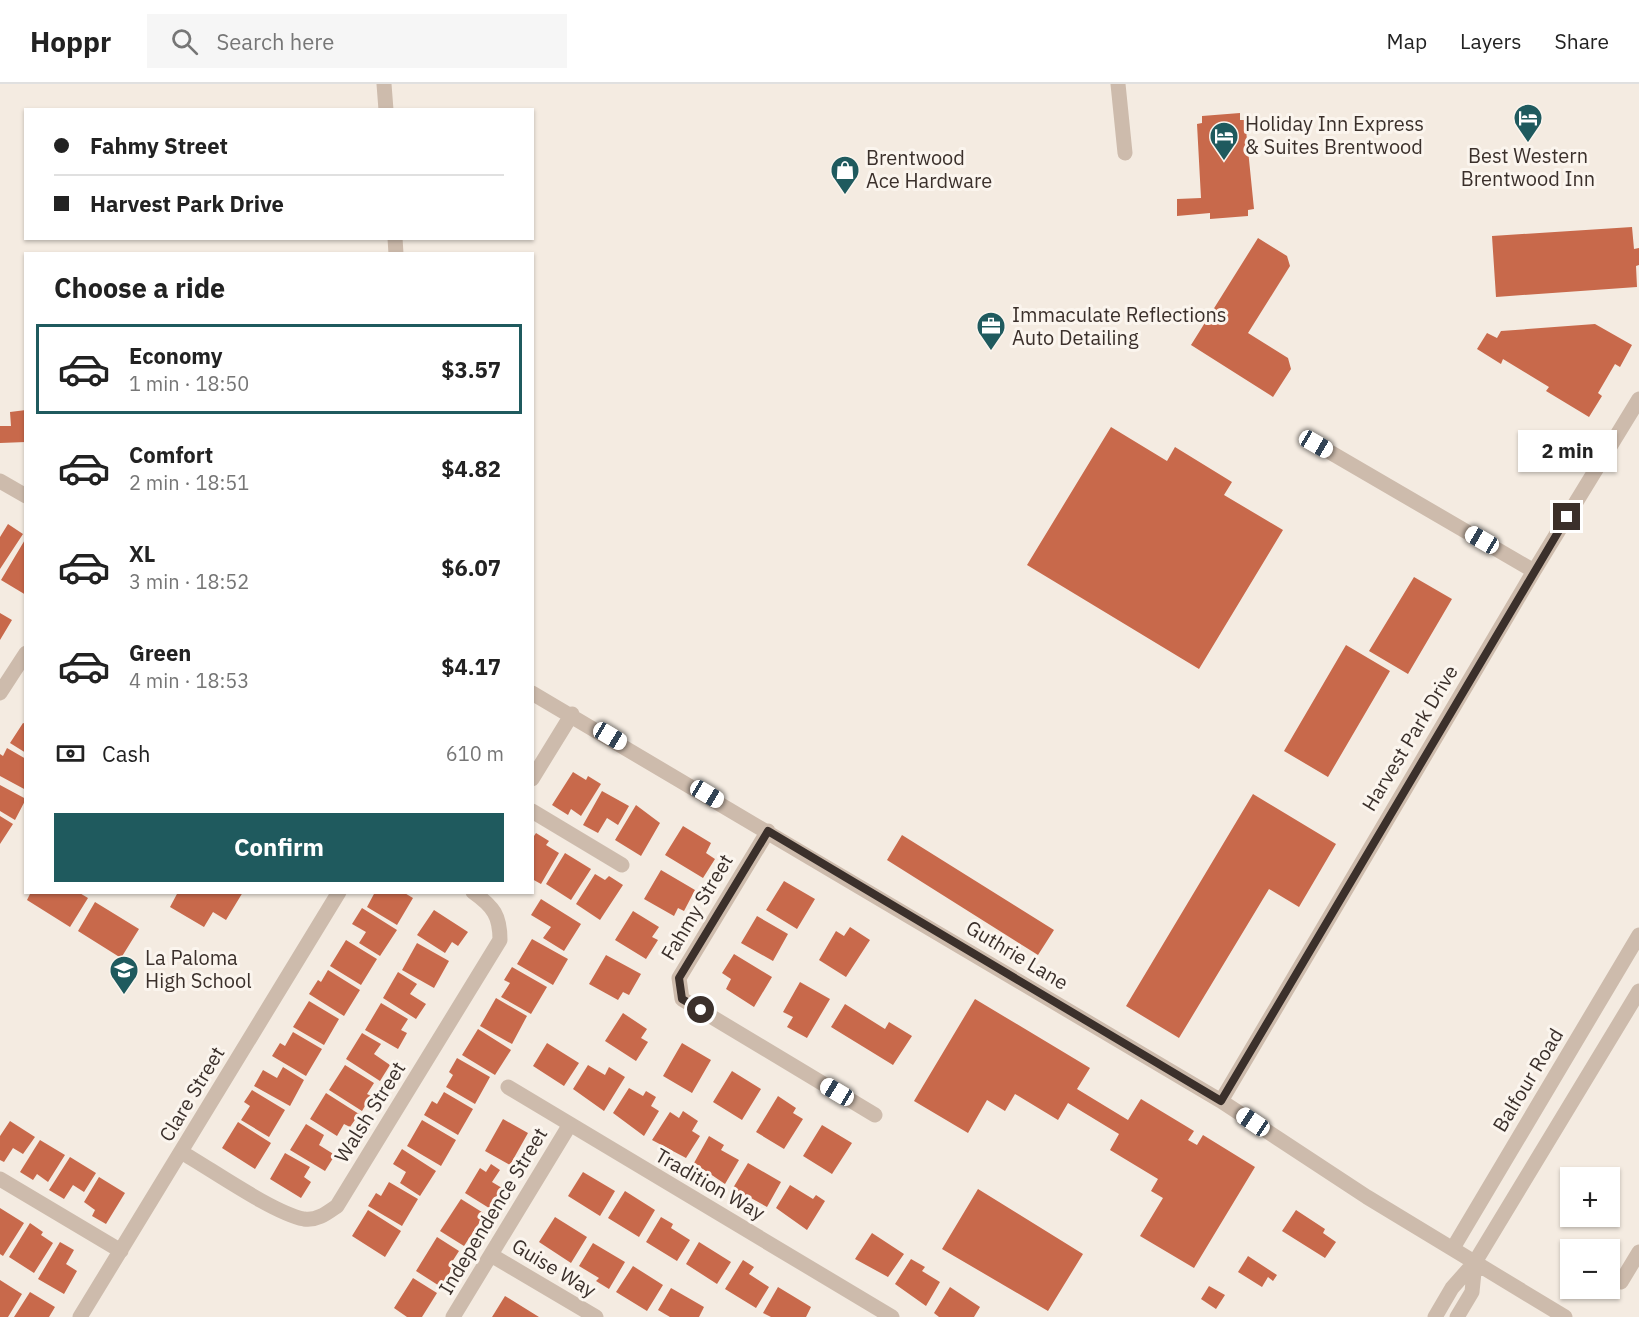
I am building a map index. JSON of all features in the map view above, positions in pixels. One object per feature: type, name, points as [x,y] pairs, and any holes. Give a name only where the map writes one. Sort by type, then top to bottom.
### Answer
[{"type":"street","points":[[384,84],[386,108]]},
{"type":"street","points":[[1118,84],[1125,153]]},
{"type":"street","name":"Harvest Park Drive","points":[[1221,1101],[1534,570],[1639,399]]},
{"type":"street","points":[[1316,444],[1534,570]]},
{"type":"street","points":[[0,481],[24,495]]},
{"type":"street","points":[[0,693],[24,655]]},
{"type":"street","name":"Guthrie Lane","points":[[534,694],[572,714],[1221,1101],[1366,1197],[1565,1317]]},
{"type":"street","points":[[534,776],[572,714]]},
{"type":"street","points":[[534,812],[622,865]]},
{"type":"street","name":"Fahmy Street","points":[[768,831],[679,978],[682,999],[875,1115]]},
{"type":"street","name":"Clare Street","points":[[80,1317],[338,894]]},
{"type":"street","name":"Walsh Street","points":[[181,1152],[282,1211],[305,1219],[323,1216],[337,1206],[500,940],[500,921],[483,899],[476,894]]},
{"type":"street","name":"Balfour Road","points":[[1453,1248],[1639,934]]},
{"type":"street","points":[[1435,1317],[1452,1288],[1475,1262],[1639,991]]},
{"type":"street","name":"Tradition Way","points":[[508,1087],[569,1126],[892,1317]]},
{"type":"street","name":"Independence Street","points":[[453,1317],[569,1126]]},
{"type":"street","points":[[0,1179],[121,1251]]},
{"type":"street","points":[[1621,1282],[1639,1252]]},
{"type":"street","name":"Guise Way","points":[[491,1255],[596,1317]]},
{"type":"street","points":[[1457,1317],[1472,1292],[1475,1262]]},
{"type":"building","name":"Holiday Inn Express & Suites Brentwood","points":[[1240,113],[1240,120],[1245,120],[1254,209],[1248,210],[1248,216],[1210,219],[1210,213],[1177,216],[1177,199],[1201,198],[1197,124],[1202,123],[1202,116]]},
{"type":"building","points":[[1632,227],[1634,249],[1639,248],[1639,265],[1636,266],[1637,287],[1496,297],[1492,236]]},
{"type":"building","points":[[1258,238],[1287,256],[1290,266],[1248,333],[1288,358],[1291,369],[1273,397],[1191,345]]},
{"type":"building","points":[[1595,324],[1632,345],[1620,367],[1615,364],[1598,393],[1602,396],[1589,417],[1546,391],[1549,387],[1503,359],[1501,364],[1477,349],[1487,333],[1497,338],[1501,331]]},
{"type":"building","points":[[24,410],[24,442],[0,443],[0,426],[11,426],[10,412]]},
{"type":"building","points":[[1111,427],[1167,461],[1175,447],[1232,482],[1224,495],[1283,530],[1199,669],[1027,565]]},
{"type":"building","points":[[8,524],[23,534],[0,569],[0,537]]},
{"type":"building","points":[[24,541],[24,594],[1,580]]},
{"type":"building","points":[[1414,577],[1452,599],[1408,674],[1369,651]]},
{"type":"building","points":[[0,613],[12,620],[0,640]]},
{"type":"building","points":[[1346,645],[1390,671],[1328,777],[1284,751]]},
{"type":"building","points":[[23,723],[24,723],[24,752],[10,743]]},
{"type":"building","points":[[7,748],[24,758],[24,789],[0,776],[0,754],[3,756]]},
{"type":"building","points":[[573,772],[586,780],[588,776],[601,784],[581,816],[571,809],[568,815],[552,805]]},
{"type":"building","points":[[0,785],[24,798],[24,803],[15,820],[0,811]]},
{"type":"building","points":[[602,791],[629,806],[618,825],[607,818],[598,833],[583,825]]},
{"type":"building","points":[[1253,794],[1336,844],[1299,907],[1269,889],[1179,1038],[1126,1006]]},
{"type":"building","points":[[636,805],[660,823],[641,856],[615,840]]},
{"type":"building","points":[[0,816],[13,824],[0,844]]},
{"type":"building","points":[[683,826],[711,843],[706,853],[715,859],[703,878],[665,855]]},
{"type":"building","points":[[536,833],[549,841],[546,845],[559,853],[541,884],[534,880],[534,836]]},
{"type":"building","points":[[902,835],[1054,930],[1038,955],[887,860]]},
{"type":"building","points":[[565,853],[591,869],[571,900],[546,884]]},
{"type":"building","points":[[661,870],[695,890],[684,911],[678,908],[674,916],[644,899]]},
{"type":"building","points":[[595,874],[605,880],[609,876],[623,885],[600,920],[576,904]]},
{"type":"building","points":[[784,881],[815,899],[797,929],[766,910]]},
{"type":"building","points":[[30,894],[81,894],[88,898],[70,927],[27,900]]},
{"type":"building","points":[[177,894],[242,894],[226,920],[213,912],[204,927],[170,907]]},
{"type":"building","points":[[374,894],[406,894],[413,898],[397,925],[367,907]]},
{"type":"building","points":[[541,899],[581,924],[564,951],[543,938],[551,927],[531,915]]},
{"type":"building","points":[[95,902],[139,929],[121,958],[78,931]]},
{"type":"building","points":[[362,908],[397,930],[380,956],[359,943],[366,932],[352,924]]},
{"type":"building","points":[[434,910],[468,932],[458,946],[452,942],[445,953],[417,935]]},
{"type":"building","points":[[633,911],[659,927],[652,937],[658,940],[646,959],[615,940]]},
{"type":"building","points":[[757,916],[788,934],[773,961],[741,943]]},
{"type":"building","points":[[850,927],[870,940],[846,977],[819,960],[836,931],[844,936]]},
{"type":"building","points":[[532,939],[568,959],[553,985],[517,964]]},
{"type":"building","points":[[346,940],[377,959],[361,985],[330,966]]},
{"type":"building","points":[[417,943],[449,961],[434,988],[402,970]]},
{"type":"building","points":[[734,954],[772,977],[754,1007],[726,989],[731,979],[722,973]]},
{"type":"building","points":[[606,955],[641,974],[629,995],[623,992],[618,1000],[589,984]]},
{"type":"building","points":[[512,967],[547,987],[531,1014],[501,997],[510,983],[504,980]]},
{"type":"building","points":[[328,970],[360,990],[344,1016],[309,994],[318,980],[321,982]]},
{"type":"building","points":[[398,972],[417,984],[410,994],[426,1004],[416,1019],[383,998]]},
{"type":"building","points":[[800,982],[830,999],[807,1038],[787,1027],[793,1017],[783,1012]]},
{"type":"building","points":[[496,998],[527,1016],[512,1044],[480,1026]]},
{"type":"building","points":[[975,999],[1090,1068],[1077,1089],[1128,1120],[1141,1099],[1194,1131],[1188,1140],[1197,1145],[1203,1135],[1255,1167],[1194,1268],[1140,1236],[1163,1198],[1151,1191],[1158,1179],[1110,1150],[1119,1134],[1068,1103],[1058,1120],[1015,1094],[1005,1111],[987,1100],[968,1133],[914,1101]]},
{"type":"building","points":[[309,1001],[339,1019],[324,1045],[293,1027]]},
{"type":"building","points":[[381,1003],[408,1019],[401,1030],[407,1033],[398,1049],[365,1030]]},
{"type":"building","points":[[845,1004],[885,1029],[889,1022],[912,1036],[893,1065],[831,1027]]},
{"type":"building","points":[[623,1013],[647,1029],[641,1038],[648,1042],[636,1061],[605,1041]]},
{"type":"building","points":[[478,1029],[511,1050],[495,1075],[462,1055]]},
{"type":"building","points":[[293,1032],[322,1049],[306,1076],[272,1056],[280,1043],[285,1046]]},
{"type":"building","points":[[362,1033],[381,1044],[374,1054],[390,1065],[380,1081],[346,1059]]},
{"type":"building","points":[[547,1043],[579,1063],[564,1086],[533,1066]]},
{"type":"building","points":[[682,1043],[711,1060],[692,1093],[663,1076]]},
{"type":"building","points":[[457,1058],[490,1077],[475,1104],[446,1087],[453,1075],[449,1072]]},
{"type":"building","points":[[345,1065],[374,1083],[367,1094],[371,1096],[362,1111],[329,1090]]},
{"type":"building","points":[[588,1065],[605,1075],[609,1067],[625,1077],[604,1111],[573,1089]]},
{"type":"building","points":[[283,1067],[304,1080],[290,1106],[254,1086],[263,1070],[277,1078]]},
{"type":"building","points":[[732,1071],[761,1089],[742,1120],[713,1102]]},
{"type":"building","points":[[629,1088],[643,1096],[646,1091],[656,1097],[651,1106],[659,1111],[644,1136],[613,1113]]},
{"type":"building","points":[[252,1090],[285,1110],[269,1137],[241,1120],[250,1106],[244,1102]]},
{"type":"building","points":[[444,1092],[473,1109],[458,1135],[424,1115],[432,1101],[437,1104]]},
{"type":"building","points":[[326,1093],[359,1114],[350,1127],[344,1124],[337,1136],[310,1119]]},
{"type":"building","points":[[778,1096],[796,1108],[793,1113],[803,1119],[784,1149],[756,1132]]},
{"type":"building","points":[[683,1111],[698,1121],[692,1131],[700,1136],[686,1158],[652,1140],[670,1112],[679,1118]]},
{"type":"building","points":[[503,1119],[528,1133],[510,1165],[485,1151]]},
{"type":"building","points":[[422,1120],[456,1140],[441,1166],[407,1146]]},
{"type":"building","points":[[10,1121],[35,1137],[23,1154],[13,1148],[4,1162],[0,1160],[0,1136]]},
{"type":"building","points":[[238,1122],[271,1143],[255,1169],[222,1148]]},
{"type":"building","points":[[306,1124],[324,1135],[319,1145],[335,1155],[325,1171],[290,1150]]},
{"type":"building","points":[[822,1125],[852,1143],[832,1174],[803,1156]]},
{"type":"building","points":[[709,1136],[724,1145],[721,1150],[739,1160],[725,1184],[694,1163]]},
{"type":"building","points":[[40,1140],[65,1155],[48,1182],[37,1174],[33,1180],[20,1172]]},
{"type":"building","points":[[402,1149],[436,1171],[420,1196],[400,1183],[406,1172],[393,1164]]},
{"type":"building","points":[[285,1153],[310,1167],[304,1177],[311,1182],[301,1198],[270,1179]]},
{"type":"building","points":[[70,1157],[96,1173],[84,1192],[73,1185],[64,1199],[49,1190]]},
{"type":"building","points":[[748,1163],[781,1182],[767,1207],[733,1188]]},
{"type":"building","points":[[491,1164],[500,1170],[492,1182],[502,1188],[489,1208],[465,1193],[480,1168],[486,1172]]},
{"type":"building","points":[[583,1172],[615,1191],[600,1216],[568,1196]]},
{"type":"building","points":[[99,1177],[125,1193],[106,1224],[92,1216],[95,1210],[84,1202]]},
{"type":"building","points":[[389,1182],[418,1199],[402,1226],[368,1206],[376,1193],[381,1196]]},
{"type":"building","points":[[790,1185],[813,1199],[816,1195],[825,1201],[807,1230],[776,1208]]},
{"type":"building","points":[[978,1189],[1083,1254],[1048,1311],[942,1249]]},
{"type":"building","points":[[625,1191],[655,1210],[639,1237],[608,1218]]},
{"type":"building","points":[[461,1199],[485,1214],[464,1246],[440,1231]]},
{"type":"building","points":[[0,1208],[24,1223],[3,1256],[0,1254]]},
{"type":"building","points":[[368,1210],[401,1231],[385,1257],[352,1236]]},
{"type":"building","points":[[1296,1210],[1325,1229],[1323,1233],[1336,1242],[1325,1258],[1282,1231]]},
{"type":"building","points":[[555,1217],[587,1237],[571,1263],[539,1242]]},
{"type":"building","points":[[661,1217],[673,1224],[671,1228],[690,1240],[677,1261],[646,1242]]},
{"type":"building","points":[[30,1223],[43,1232],[41,1235],[53,1243],[34,1273],[9,1257]]},
{"type":"building","points":[[872,1233],[904,1254],[888,1277],[855,1259]]},
{"type":"building","points":[[437,1237],[459,1251],[441,1287],[416,1271]]},
{"type":"building","points":[[60,1242],[74,1250],[66,1264],[77,1271],[64,1294],[38,1279]]},
{"type":"building","points":[[699,1242],[731,1262],[717,1284],[686,1264]]},
{"type":"building","points":[[593,1243],[625,1262],[609,1289],[596,1281],[599,1278],[579,1266]]},
{"type":"building","points":[[1248,1256],[1277,1275],[1273,1281],[1268,1277],[1262,1287],[1238,1272]]},
{"type":"building","points":[[911,1259],[925,1267],[922,1271],[940,1282],[926,1306],[895,1284]]},
{"type":"building","points":[[743,1260],[754,1267],[749,1274],[769,1287],[756,1308],[725,1289]]},
{"type":"building","points":[[633,1266],[663,1285],[647,1311],[616,1292]]},
{"type":"building","points":[[413,1278],[437,1293],[422,1317],[407,1317],[394,1308]]},
{"type":"building","points":[[0,1280],[22,1294],[8,1317],[0,1317]]},
{"type":"building","points":[[1209,1286],[1225,1295],[1216,1309],[1201,1299]]},
{"type":"building","points":[[778,1287],[811,1307],[806,1317],[771,1317],[763,1313]]},
{"type":"building","points":[[950,1287],[980,1307],[974,1317],[939,1317],[934,1313]]},
{"type":"building","points":[[671,1288],[704,1307],[699,1317],[670,1317],[658,1310]]},
{"type":"building","points":[[30,1292],[55,1307],[49,1317],[14,1317]]},
{"type":"building","points":[[505,1296],[539,1317],[492,1317]]},
{"type":"place","name":"Best Western Brentwood Inn","points":[[1528,144]]},
{"type":"place","name":"Holiday Inn Express & Suites Brentwood","points":[[1224,162]]},
{"type":"place","name":"Brentwood Ace Hardware","points":[[845,196]]},
{"type":"place","name":"Immaculate Reflections Auto Detailing","points":[[991,352]]},
{"type":"place","name":"La Paloma High School","points":[[124,996]]},
{"type":"route","points":[[701,1010],[682,999],[679,978],[768,831],[1221,1101],[1567,517]]}]
